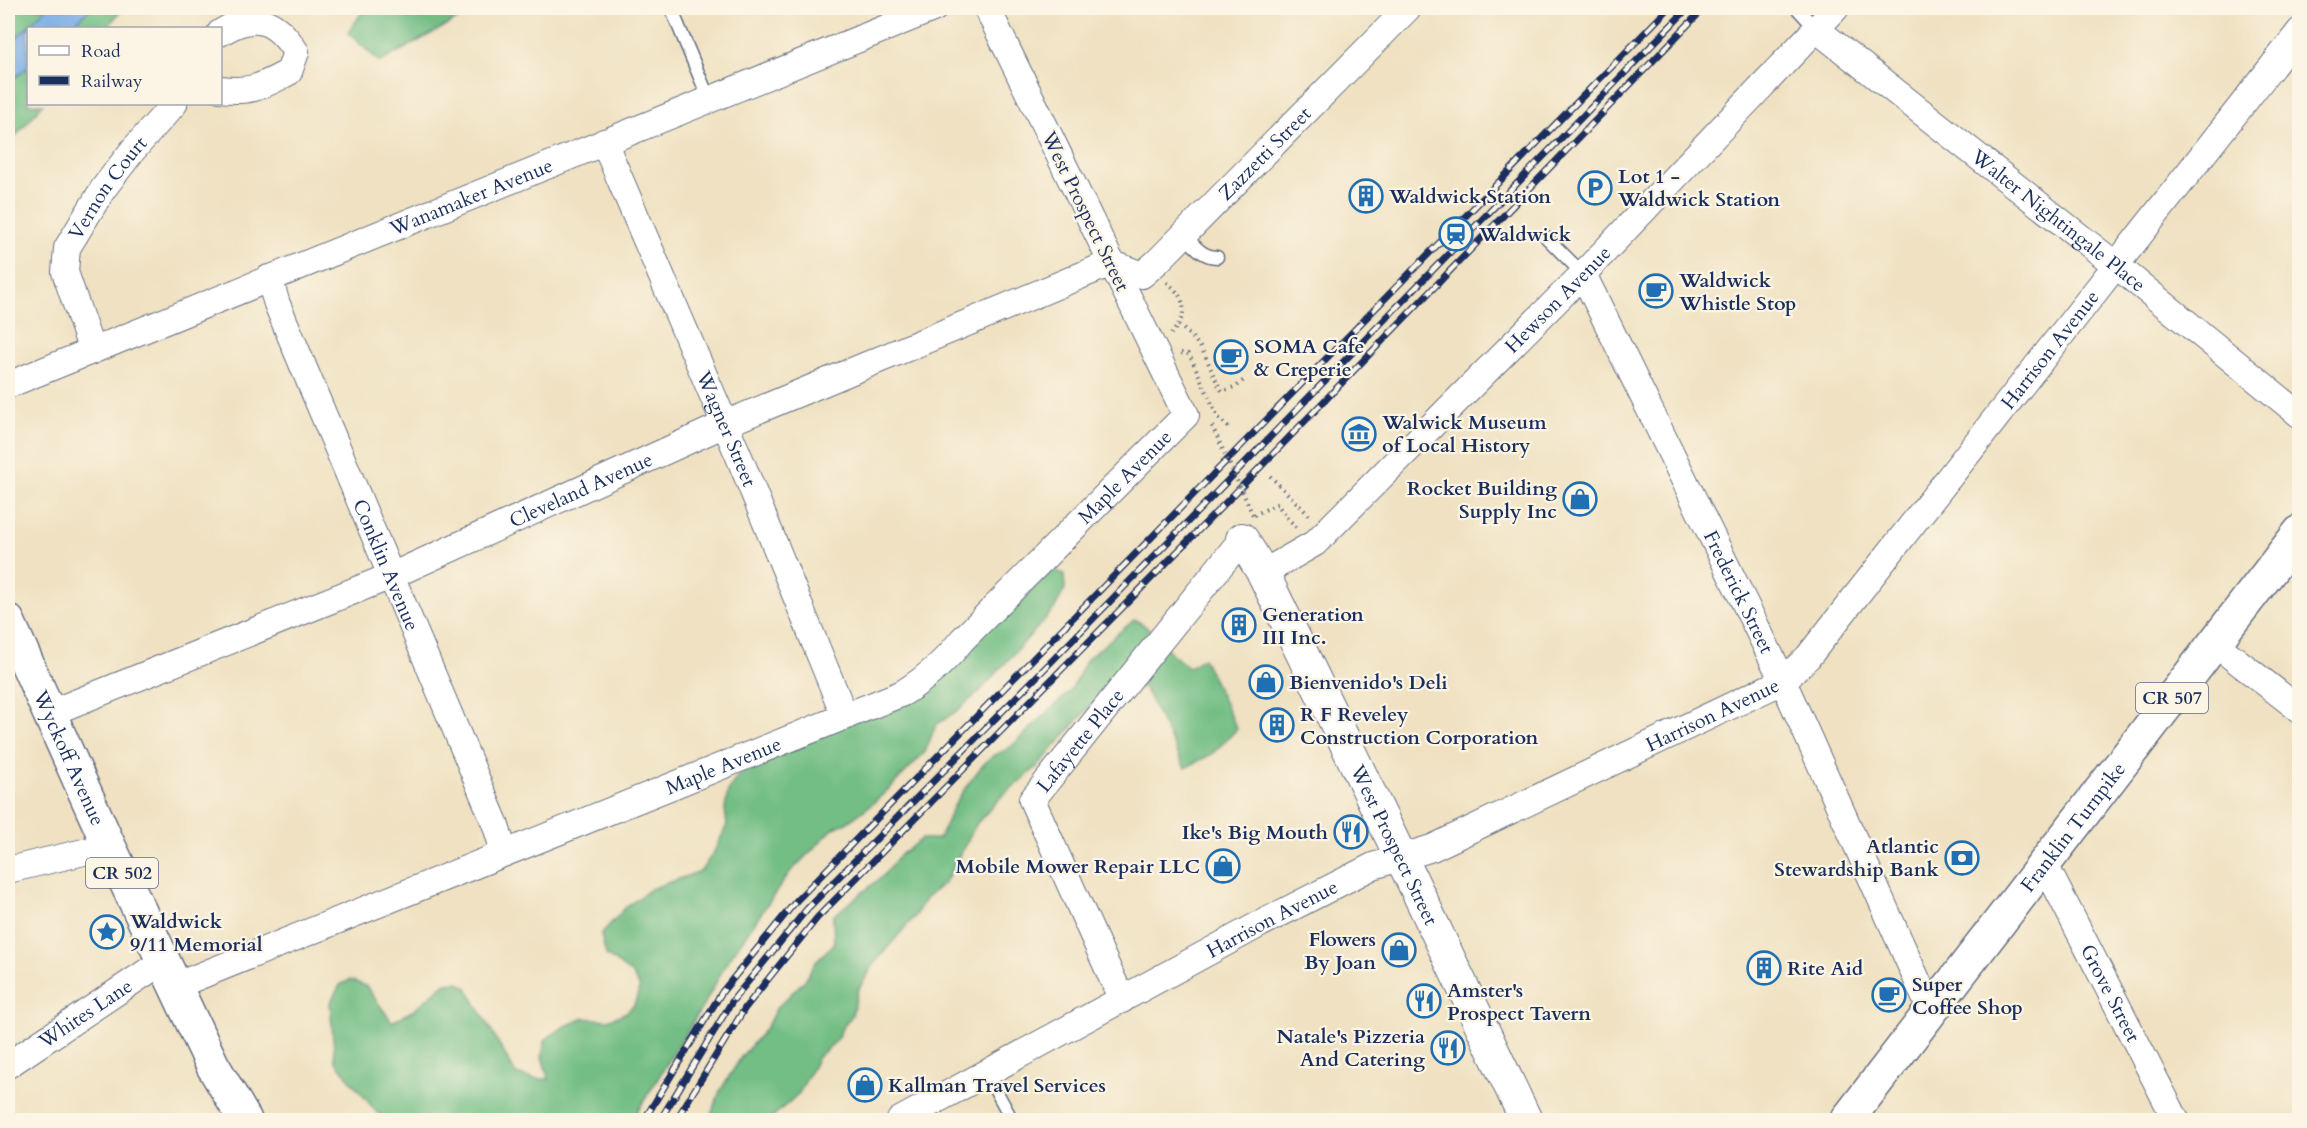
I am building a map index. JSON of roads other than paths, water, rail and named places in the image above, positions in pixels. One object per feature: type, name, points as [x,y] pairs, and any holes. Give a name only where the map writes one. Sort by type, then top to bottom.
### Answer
[{"type":"main road","name":"Franklin Turnpike","points":[[1847,1120],[2300,532]]},
{"type":"main road","name":"Wyckoff Avenue","points":[[8,621],[109,846],[213,1066],[245,1120]]},
{"type":"street","name":"Wanamaker Avenue","points":[[8,385],[935,8]]},
{"type":"street","name":"West Prospect Street","points":[[987,8],[1185,415]]},
{"type":"street","name":"Zazzetti Street","points":[[1111,263],[1142,275],[1408,8]]},
{"type":"street","name":"Hewson Avenue","points":[[1263,573],[1315,543],[1583,274],[1836,8]]},
{"type":"street","points":[[222,32],[252,19],[270,24],[286,36],[296,52],[289,72],[267,84],[242,92],[222,89]]},
{"type":"street","name":"Walter Nightingale Place","points":[[1816,28],[2117,266],[2300,416]]},
{"type":"street","name":"Harrison Avenue","points":[[900,1120],[1260,924],[1373,866],[1432,848],[1783,681],[1808,657],[2300,31]]},
{"type":"street","name":"Vernon Court","points":[[92,351],[64,272],[67,248],[103,189],[133,150],[173,105]]},
{"type":"street","name":"Wagner Street","points":[[604,142],[725,424],[845,717]]},
{"type":"street","name":"Cleveland Avenue","points":[[50,713],[391,576],[725,424],[1111,263]]},
{"type":"street","name":"Frederick Street","points":[[1583,274],[1783,681],[1931,1011]]},
{"type":"street","name":"Conklin Avenue","points":[[269,279],[277,304],[495,823],[504,852]]},
{"type":"street","name":"Maple Avenue","points":[[169,973],[504,852],[903,693],[926,678],[1185,415]]},
{"type":"street","name":"West Prospect Street","points":[[1248,527],[1263,573],[1400,856],[1520,1118]]},
{"type":"street","name":"Lafayette Place","points":[[1122,1000],[1032,800],[1248,527]]},
{"type":"street","points":[[2214,643],[2300,710]]},
{"type":"street","points":[[8,870],[109,846]]},
{"type":"street","name":"Grove Street","points":[[2045,865],[2176,1120]]},
{"type":"street","name":"Whites Lane","points":[[8,1065],[169,973]]},
{"type":"lane","points":[[671,8],[709,99]]},
{"type":"lane","points":[[1797,8],[1816,28]]},
{"type":"lane","points":[[1184,235],[1203,254],[1217,257]]},
{"type":"lane","points":[[1547,238],[1583,274]]},
{"type":"lane","points":[[987,1074],[1012,1120]]},
{"type":"water","points":[[47,8],[91,8],[70,27],[28,27]]},
{"type":"water","points":[[27,27],[27,68],[8,82],[8,46]]},
{"type":"railway","points":[[644,1120],[722,992],[797,900],[1669,8]]},
{"type":"railway","points":[[660,1120],[733,1000],[807,909],[1688,8]]},
{"type":"railway","points":[[676,1120],[745,1008],[817,918],[1244,484],[1704,8]]},
{"type":"place","name":"Lot 1 - Waldwick Station","points":[[1595,188]]},
{"type":"place","name":"Waldwick Station","points":[[1366,196]]},
{"type":"place","name":"Waldwick","points":[[1456,234]]},
{"type":"place","name":"Waldwick Whistle Stop","points":[[1656,291]]},
{"type":"place","name":"SOMA Cafe & Creperie","points":[[1231,357]]},
{"type":"place","name":"Walwick Museum of Local History","points":[[1359,434]]},
{"type":"place","name":"Rocket Building Supply Inc","points":[[1580,499]]},
{"type":"place","name":"Generation III Inc.","points":[[1239,625]]},
{"type":"place","name":"Bienvenido's Deli","points":[[1266,682]]},
{"type":"place","name":"R F Reveley Construction Corporation","points":[[1277,725]]},
{"type":"place","name":"Ike's Big Mouth","points":[[1351,832]]},
{"type":"place","name":"Atlantic Stewardship Bank","points":[[1962,858]]},
{"type":"place","name":"Mobile Mower Repair LLC","points":[[1223,866]]},
{"type":"place","name":"Waldwick 9/11 Memorial","points":[[107,932]]},
{"type":"place","name":"Flowers By Joan","points":[[1399,950]]},
{"type":"place","name":"Rite Aid","points":[[1764,968]]},
{"type":"place","name":"Super Coffee Shop","points":[[1889,995]]},
{"type":"place","name":"Amster's Prospect Tavern","points":[[1424,1001]]},
{"type":"place","name":"Natale's Pizzeria And Catering","points":[[1448,1048]]},
{"type":"place","name":"Kallman Travel Services","points":[[865,1085]]}]
